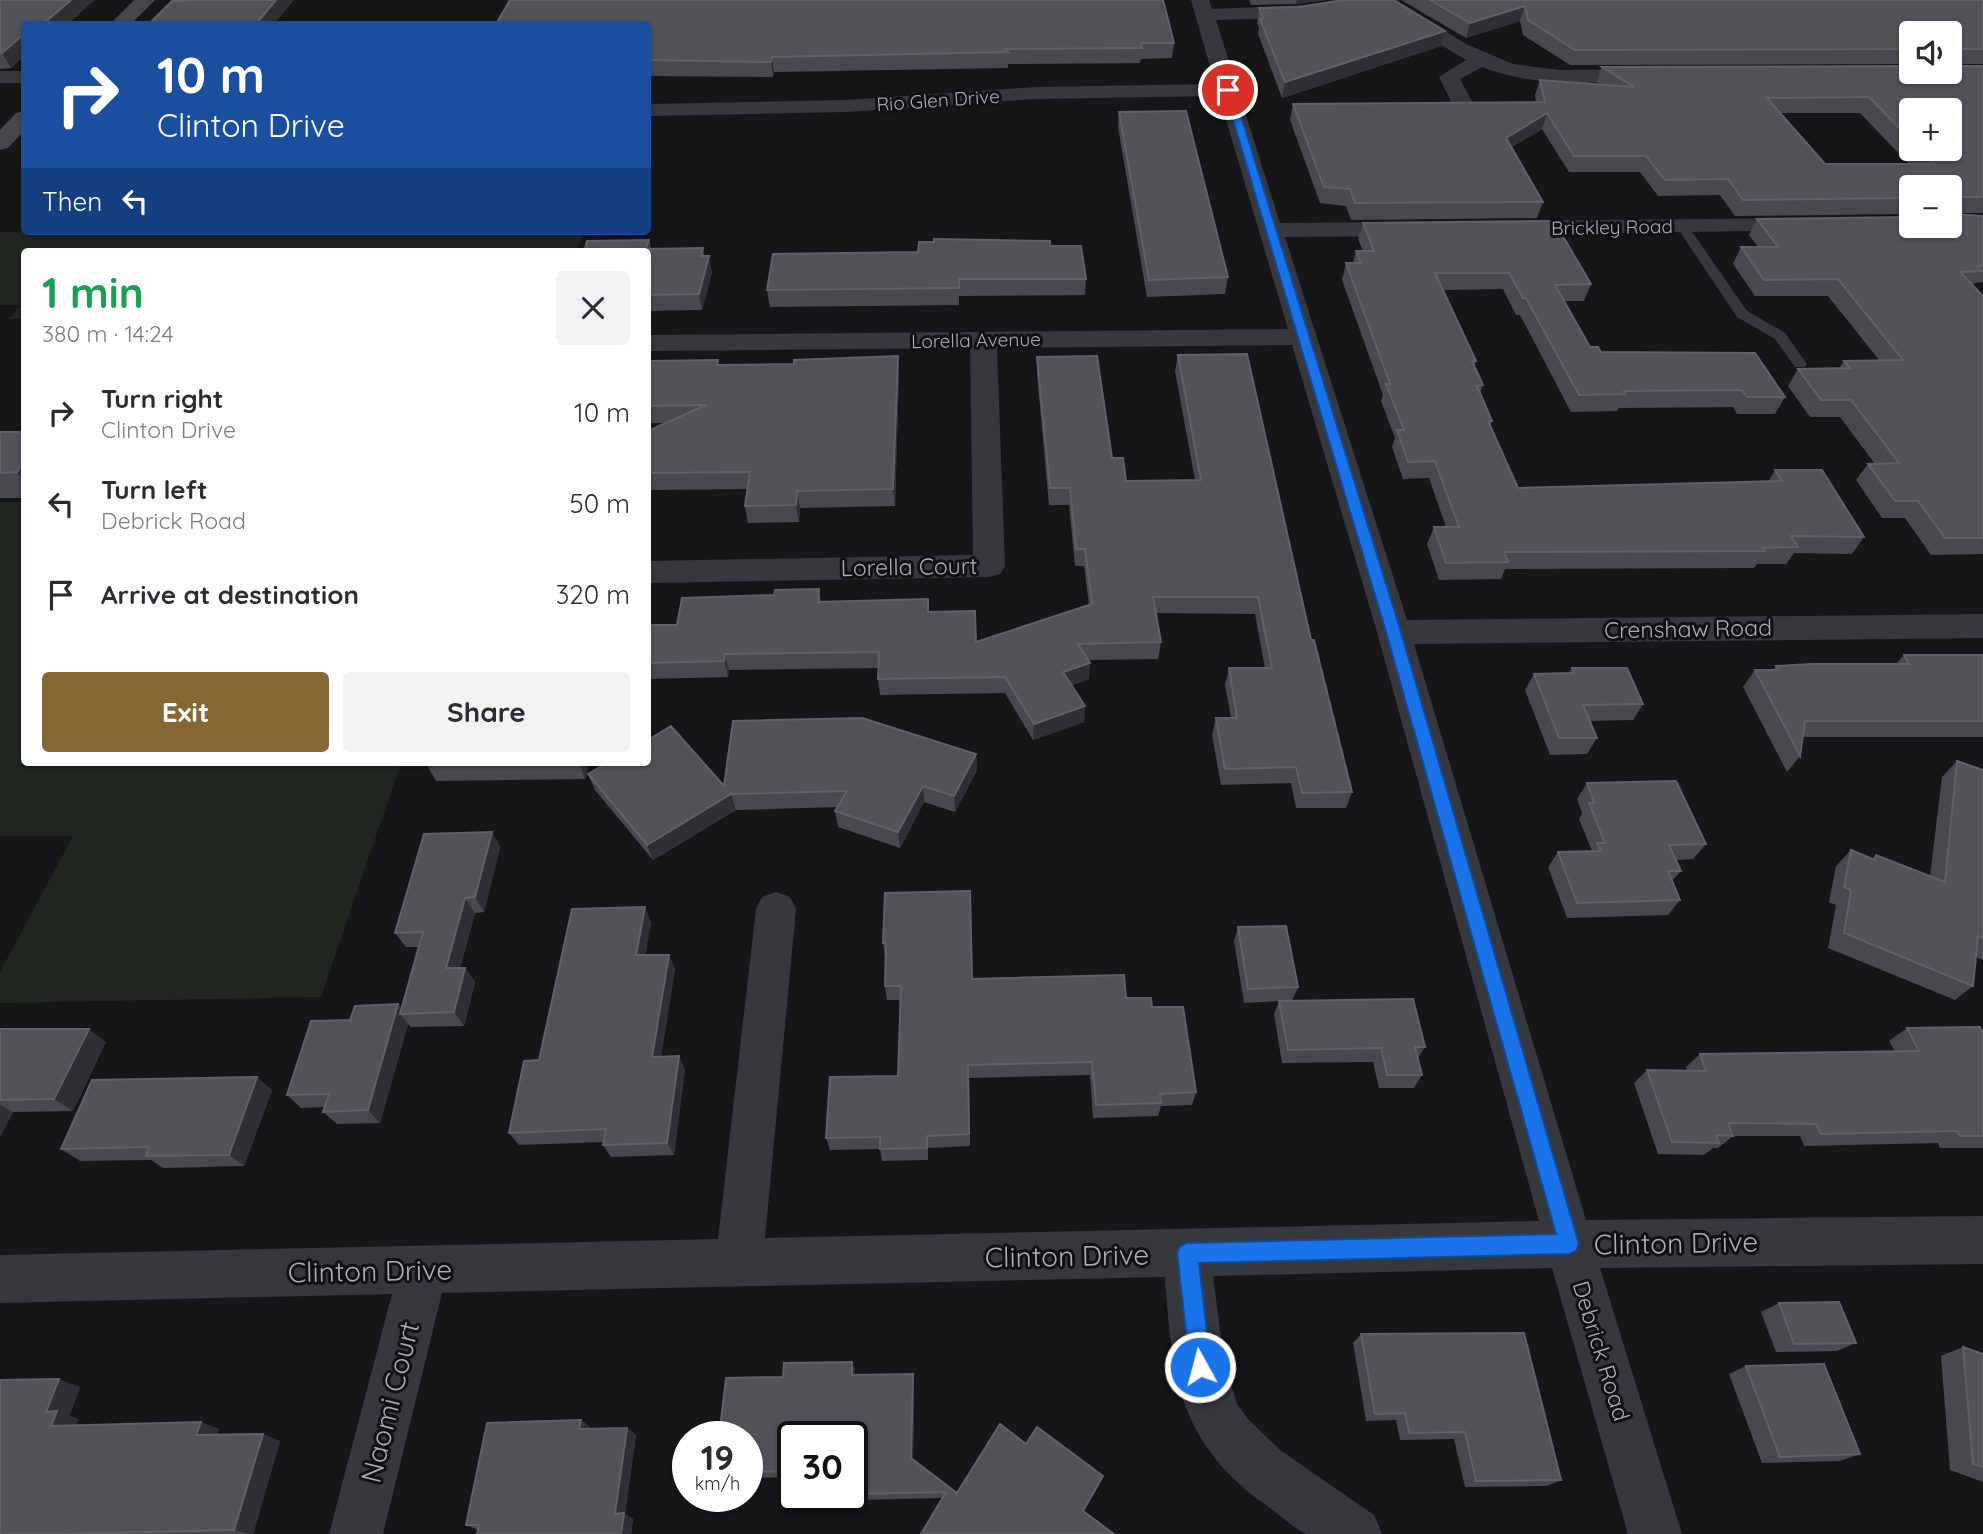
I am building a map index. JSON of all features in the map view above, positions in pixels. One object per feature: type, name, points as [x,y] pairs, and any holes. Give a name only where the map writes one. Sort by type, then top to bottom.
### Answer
[{"type":"main road","points":[[123,21],[145,0]]},
{"type":"main road","points":[[0,143],[21,121]]},
{"type":"street","points":[[1378,1],[1505,69],[1532,74],[1663,75]]},
{"type":"street","points":[[1202,8],[1324,9]]},
{"type":"street","name":"Debrick Road","points":[[1202,8],[1394,632],[1655,1534]]},
{"type":"street","points":[[1464,107],[1449,77],[1482,59]]},
{"type":"street","points":[[0,77],[21,76]]},
{"type":"street","name":"Rio Glen Drive","points":[[651,110],[845,106],[1046,92],[1228,90]]},
{"type":"street","name":"Brickley Road","points":[[1489,228],[1830,225]]},
{"type":"street","points":[[1271,230],[1434,228]]},
{"type":"street","name":"Lorella Avenue","points":[[651,343],[1304,337]]},
{"type":"street","name":"Lorella Court","points":[[651,572],[989,566],[982,340]]},
{"type":"street","name":"Crenshaw Road","points":[[1394,632],[1983,626]]},
{"type":"street","points":[[739,1262],[776,909]]},
{"type":"street","name":"Clinton Drive","points":[[0,1279],[1569,1244],[1983,1240]]},
{"type":"street","points":[[1187,1253],[1200,1367],[1208,1397],[1220,1424],[1237,1447],[1355,1534]]},
{"type":"street","name":"Naomi Court","points":[[356,1534],[423,1270]]},
{"type":"lane","points":[[1682,226],[1742,314],[1780,336],[1800,364]]},
{"type":"shaded area","points":[[0,232],[21,232],[21,235],[582,235],[578,248],[21,248],[21,319],[9,319],[20,305],[0,305]]},
{"type":"shaded area","points":[[0,502],[21,502],[21,766],[400,766],[321,997],[0,1003],[0,972],[73,836],[0,836]]},
{"type":"building","points":[[0,0],[71,0],[46,21],[21,21],[21,37],[0,53]]},
{"type":"building","points":[[276,0],[258,21],[152,21],[172,1]]},
{"type":"building","points":[[510,0],[1163,0],[1174,43],[1141,43],[1142,48],[1005,49],[1008,52],[772,57],[771,62],[651,60],[651,21],[498,21]]},
{"type":"building","points":[[1343,0],[1393,0],[1445,31],[1285,82],[1260,19],[1263,19],[1259,8],[1299,7]]},
{"type":"building","points":[[1430,0],[1983,0],[1983,49],[1962,49],[1962,21],[1899,21],[1899,49],[1575,50],[1528,20],[1525,6],[1470,23]]},
{"type":"building","points":[[1899,66],[1899,84],[1962,84],[1962,66],[1983,66],[1983,197],[1962,197],[1962,175],[1899,175],[1899,198],[1743,200],[1728,179],[1665,180],[1646,156],[1574,156],[1547,113],[1506,138],[1543,202],[1355,203],[1350,189],[1324,187],[1293,104],[1545,102],[1540,80],[1634,87],[1602,67]],"holes":[[[1869,97],[1899,128],[1899,98],[1962,98],[1962,161],[1931,161],[1934,164],[1825,164],[1767,98]]]},
{"type":"building","points":[[1186,111],[1228,277],[1149,280],[1119,112]]},
{"type":"building","points":[[1962,215],[1983,216],[1983,266],[1977,266],[1982,271],[1960,272],[1983,296],[1983,538],[1945,538],[1918,501],[1895,501],[1868,464],[1899,463],[1851,400],[1821,400],[1798,369],[1850,368],[1844,361],[1903,360],[1838,279],[1764,280],[1741,247],[1778,247],[1757,219],[1899,217],[1899,238],[1962,238]]},
{"type":"building","points":[[1554,221],[1591,284],[1555,285],[1590,347],[1598,347],[1601,352],[1755,353],[1785,397],[1747,397],[1742,390],[1624,391],[1625,394],[1579,395],[1526,298],[1523,298],[1509,273],[1435,273],[1476,361],[1472,361],[1483,385],[1477,386],[1492,421],[1488,421],[1518,488],[1782,481],[1775,470],[1822,470],[1864,537],[1791,536],[1798,547],[1763,548],[1765,551],[1504,552],[1508,562],[1446,563],[1434,527],[1459,527],[1435,461],[1408,462],[1397,430],[1404,430],[1386,384],[1390,384],[1346,263],[1361,263],[1356,251],[1374,251],[1363,223]]},
{"type":"building","points":[[934,239],[1050,241],[1050,246],[1081,246],[1086,279],[959,279],[959,288],[767,290],[773,254],[918,252],[919,242],[934,242]]},
{"type":"building","points":[[649,240],[646,248],[585,248],[587,241]]},
{"type":"building","points":[[703,248],[701,256],[709,256],[699,294],[651,295],[651,249]]},
{"type":"building","points":[[1247,354],[1311,640],[1314,640],[1352,792],[1302,793],[1296,767],[1225,769],[1216,718],[1237,718],[1229,668],[1272,668],[1258,597],[1153,597],[1161,642],[1078,644],[1090,663],[1063,672],[1085,706],[1034,724],[1005,677],[878,679],[879,652],[725,654],[724,661],[651,663],[651,625],[677,625],[682,598],[774,595],[775,590],[819,589],[818,602],[928,599],[928,612],[975,611],[976,642],[1092,604],[1085,549],[1076,549],[1070,488],[1050,488],[1037,357],[1097,356],[1112,458],[1123,458],[1126,481],[1201,480],[1178,355]]},
{"type":"building","points":[[898,356],[893,489],[797,491],[796,505],[745,506],[750,472],[651,473],[651,430],[706,405],[651,406],[651,361],[718,360],[717,365],[794,364],[794,360]]},
{"type":"building","points":[[0,432],[21,432],[21,467],[17,472],[0,473]]},
{"type":"building","points":[[1904,655],[1983,655],[1983,721],[1805,721],[1800,756],[1755,670],[1779,670],[1776,666],[1811,664],[1909,664]]},
{"type":"building","points":[[1572,668],[1627,668],[1643,704],[1583,705],[1597,738],[1559,738],[1534,674],[1574,673]]},
{"type":"building","points":[[862,718],[976,754],[954,796],[923,786],[898,832],[835,811],[847,791],[731,794],[647,845],[588,774],[602,766],[651,766],[651,738],[671,726],[724,786],[733,721]]},
{"type":"building","points":[[1957,761],[1983,770],[1983,938],[1978,936],[1973,986],[1844,933],[1851,890],[1844,887],[1851,850],[1875,860],[1876,855],[1945,882]]},
{"type":"building","points":[[1676,781],[1706,844],[1669,845],[1681,871],[1668,871],[1680,900],[1577,903],[1558,852],[1601,851],[1597,843],[1605,843],[1589,803],[1594,803],[1587,783]]},
{"type":"building","points":[[492,832],[475,897],[465,898],[446,968],[465,968],[454,1012],[400,1014],[423,932],[395,933],[424,834]]},
{"type":"building","points":[[970,891],[972,979],[1124,975],[1126,998],[1151,998],[1152,1007],[1183,1007],[1196,1092],[1160,1094],[1161,1103],[1096,1105],[1092,1062],[968,1065],[969,1134],[927,1136],[927,1148],[880,1149],[880,1137],[826,1138],[830,1077],[898,1076],[901,986],[885,986],[885,893]]},
{"type":"building","points":[[645,907],[636,955],[669,955],[652,1057],[679,1056],[667,1143],[603,1145],[606,1129],[509,1133],[524,1061],[539,1060],[572,909]]},
{"type":"building","points":[[1286,926],[1298,987],[1248,989],[1238,927]]},
{"type":"building","points":[[1413,999],[1425,1047],[1415,1047],[1422,1075],[1387,1075],[1381,1048],[1288,1050],[1279,1001]]},
{"type":"building","points":[[398,1004],[368,1110],[323,1112],[329,1094],[287,1095],[311,1021],[350,1020],[355,1006]]},
{"type":"building","points":[[1980,1027],[1983,1033],[1983,1136],[1960,1136],[1957,1131],[1821,1134],[1816,1124],[1728,1123],[1733,1136],[1716,1135],[1719,1143],[1672,1142],[1647,1070],[1706,1071],[1700,1054],[1919,1051],[1907,1028]]},
{"type":"building","points":[[0,1029],[89,1029],[54,1099],[0,1100]]},
{"type":"building","points":[[257,1077],[229,1155],[146,1156],[149,1147],[61,1149],[92,1080]]},
{"type":"building","points":[[1839,1302],[1856,1343],[1794,1344],[1779,1303]]},
{"type":"building","points":[[1524,1333],[1561,1480],[1476,1481],[1465,1432],[1409,1433],[1405,1413],[1375,1414],[1361,1334]]},
{"type":"building","points":[[1963,1347],[1983,1354],[1983,1467],[1973,1464]]},
{"type":"building","points":[[852,1362],[852,1375],[913,1374],[911,1458],[957,1493],[1000,1424],[1026,1444],[1037,1427],[1103,1476],[1083,1511],[1114,1534],[921,1534],[946,1492],[868,1494],[868,1421],[777,1421],[777,1471],[763,1472],[763,1421],[721,1421],[726,1378],[783,1377],[784,1363]]},
{"type":"building","points":[[1824,1364],[1860,1454],[1780,1457],[1746,1366]]},
{"type":"building","points":[[59,1379],[46,1412],[57,1411],[51,1426],[201,1422],[196,1435],[263,1434],[234,1530],[0,1534],[0,1380]]},
{"type":"building","points":[[581,1420],[579,1429],[627,1428],[615,1514],[624,1513],[621,1534],[477,1534],[479,1525],[466,1525],[487,1423]]},
{"type":"route","points":[[1200,1367],[1187,1253],[1569,1244],[1394,632],[1228,90]]}]
